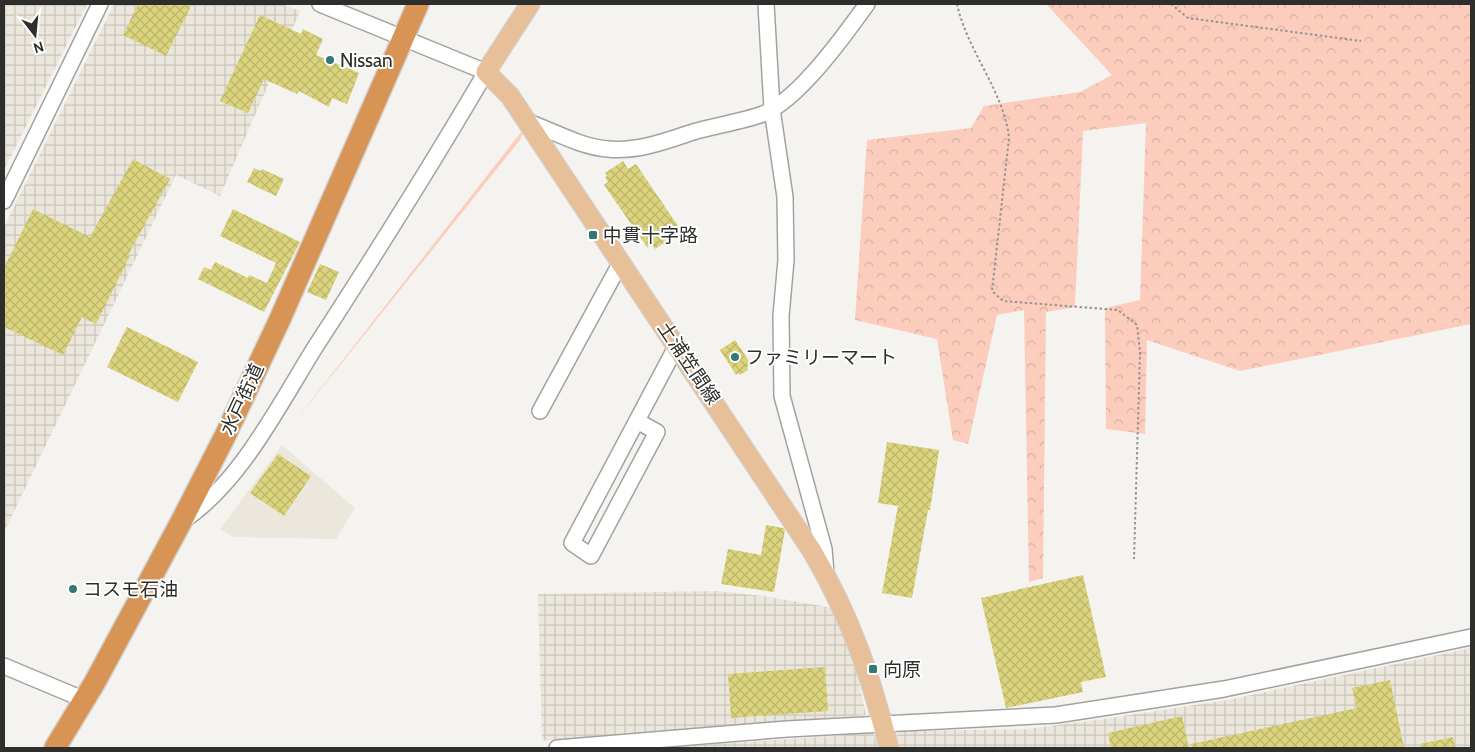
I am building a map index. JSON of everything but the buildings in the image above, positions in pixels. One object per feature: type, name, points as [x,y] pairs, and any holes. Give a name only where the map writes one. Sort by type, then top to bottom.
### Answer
[{"type":"highway","name":"水戸街道","points":[[402,36],[403,4]]},
{"type":"highway","name":"水戸街道","points":[[54,748],[85,700],[181,522],[280,319],[402,36],[418,4]]},
{"type":"main road","points":[[486,72],[530,4]]},
{"type":"main road","name":"土浦笠間線","points":[[486,72],[510,96],[528,122],[792,518],[826,575],[854,633],[883,724],[888,748]]},
{"type":"street","points":[[4,201],[100,4]]},
{"type":"street","points":[[181,522],[200,511],[212,499],[249,453],[392,226],[486,72],[320,4]]},
{"type":"street","points":[[766,4],[772,109],[782,174],[786,223],[786,260],[780,316],[782,396],[824,549],[826,575]]},
{"type":"street","points":[[528,122],[589,146],[622,149],[651,145],[723,123],[762,114],[786,100],[808,77],[847,32],[867,4]]},
{"type":"street","points":[[540,411],[621,262]]},
{"type":"street","points":[[637,421],[657,432],[591,556],[572,543],[677,345]]},
{"type":"street","points":[[557,748],[787,730],[1036,716],[1123,705],[1224,688],[1471,637]]},
{"type":"street","points":[[4,666],[85,700]]},
{"type":"path","points":[[957,4],[970,45],[1007,118],[1009,138],[992,291],[1003,301],[1118,310],[1137,325],[1140,352],[1134,559]]},
{"type":"path","points":[[1171,4],[1188,18],[1361,41]]},
{"type":"shaded area","points":[[4,4],[87,4],[4,170]]},
{"type":"shaded area","points":[[114,4],[282,4],[300,11],[220,196],[176,175],[4,532],[4,227]]},
{"type":"shaded area","points":[[282,445],[355,508],[336,539],[233,537],[220,529]]},
{"type":"shaded area","points":[[717,591],[770,597],[833,608],[856,669],[866,715],[542,741],[538,594]]},
{"type":"shaded area","points":[[1471,648],[1471,748],[897,748],[895,736],[902,731],[1026,729],[1097,720],[1227,700]]},
{"type":"shaded area","points":[[873,733],[879,748],[662,748]]},
{"type":"green space","points":[[1046,4],[1471,4],[1471,324],[1240,371],[1147,340],[1145,434],[1106,429],[1105,308],[1140,300],[1146,123],[1083,131],[1075,307],[1046,312],[1043,578],[1029,582],[1024,310],[997,315],[968,444],[953,440],[937,339],[855,320],[867,140],[971,128],[984,106],[1080,92],[1112,75]]},
{"type":"green space","points":[[525,127],[520,140],[289,429]]},
{"type":"place","name":"Nissan","points":[[330,60]]},
{"type":"place","name":"中貫十字路","points":[[593,235]]},
{"type":"place","name":"ファミリーマート","points":[[735,357]]},
{"type":"place","name":"コスモ石油","points":[[73,589]]},
{"type":"place","name":"向原","points":[[873,669]]}]
